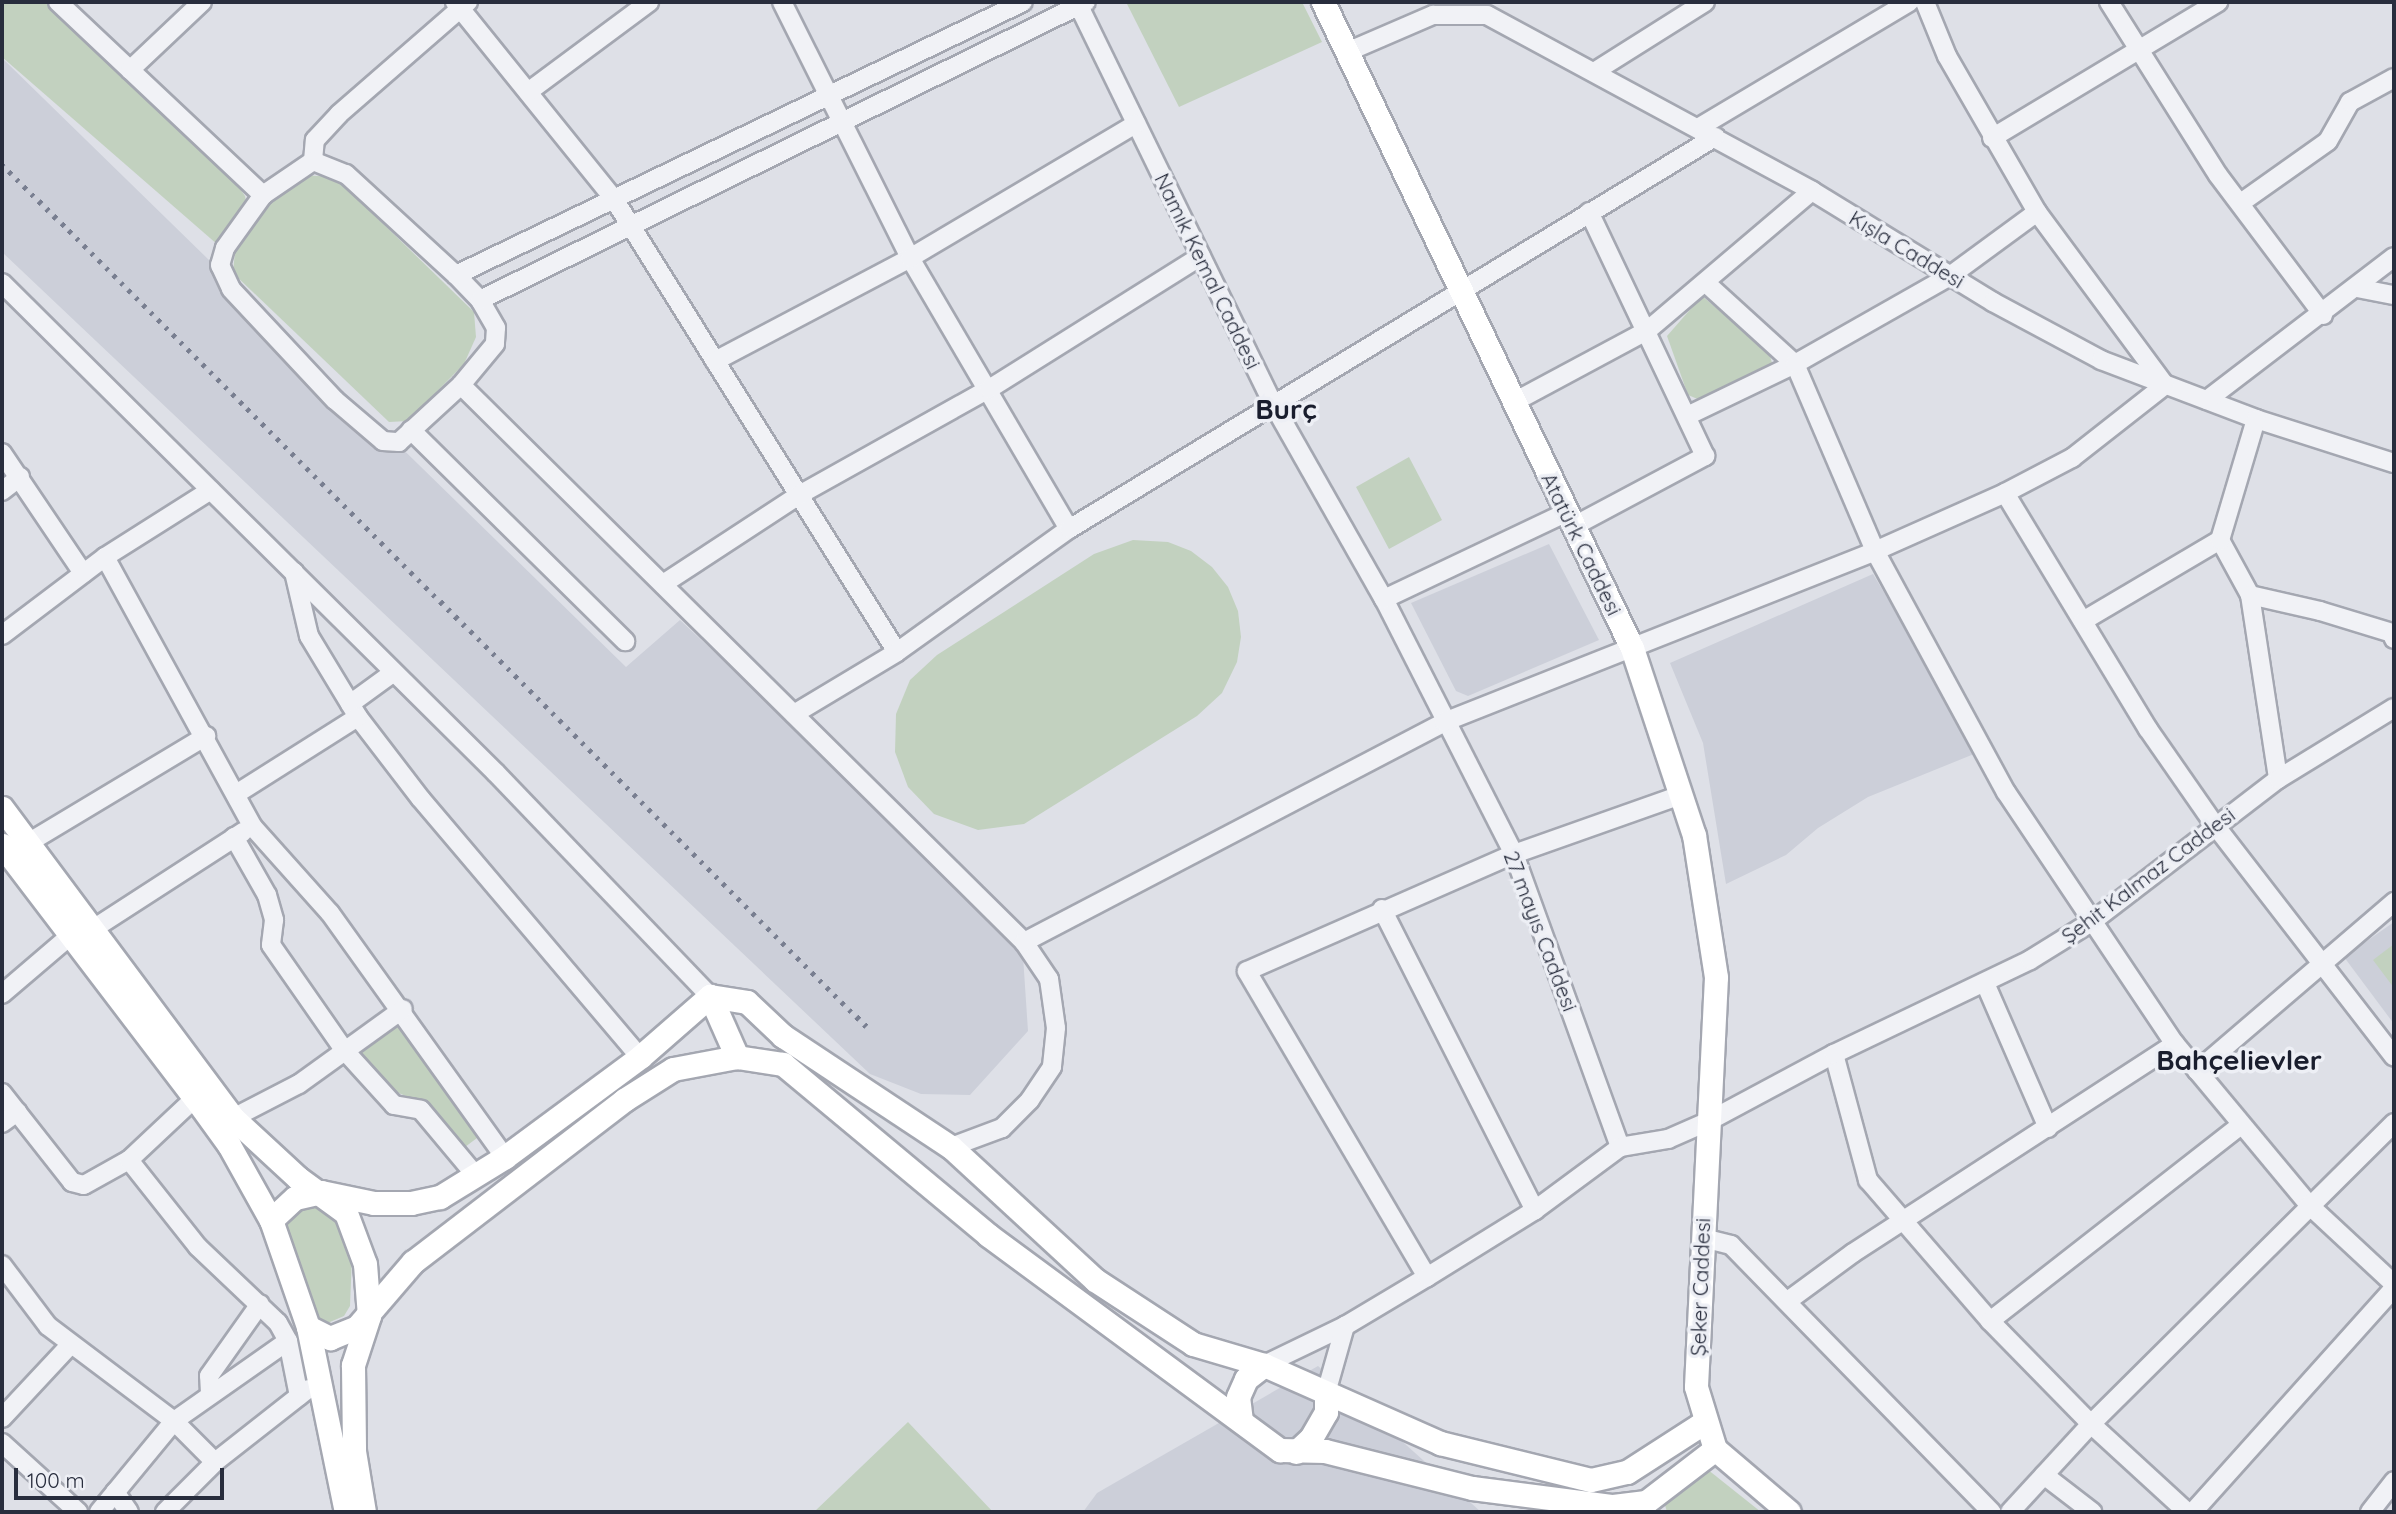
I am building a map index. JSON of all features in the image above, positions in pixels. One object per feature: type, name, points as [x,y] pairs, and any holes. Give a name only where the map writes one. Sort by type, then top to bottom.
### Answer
[{"type":"main road","name":"Atatürk Caddesi","points":[[1323,2],[1632,648],[1696,846],[1716,977],[1707,1122]]},
{"type":"main road","points":[[2,808],[28,844],[80,933],[229,1145],[271,1220],[308,1327],[308,1389],[346,1512]]},
{"type":"main road","points":[[3,851],[80,933],[233,1118],[298,1178],[321,1192],[346,1213],[365,1264],[369,1316],[353,1365],[354,1451],[364,1512]]},
{"type":"main road","points":[[710,996],[737,1057]]},
{"type":"main road","points":[[271,1220],[295,1198],[321,1192],[374,1203],[411,1203],[440,1197],[477,1177],[505,1157],[640,1056],[710,996],[747,1002],[783,1037],[951,1147],[1095,1280],[1193,1344],[1264,1365],[1440,1443],[1591,1480],[1627,1472],[1703,1423]]},
{"type":"main road","points":[[308,1327],[330,1338],[342,1336],[369,1316],[412,1262],[624,1100],[673,1069],[737,1057],[783,1065],[988,1235],[1280,1450],[1325,1451],[1472,1489],[1612,1506],[1648,1507],[1714,1449],[1789,1512]]},
{"type":"main road","name":"Şeker Caddesi","points":[[1707,1122],[1696,1387],[1703,1423],[1714,1449]]},
{"type":"main road","points":[[1241,1421],[1238,1397],[1245,1380],[1264,1365]]},
{"type":"main road","points":[[1296,1452],[1326,1412],[1326,1393]]},
{"type":"street","points":[[58,2],[263,195]]},
{"type":"street","points":[[130,70],[202,2]]},
{"type":"street","points":[[528,92],[649,2]]},
{"type":"street","points":[[782,2],[826,97],[910,258],[989,388],[1069,529]]},
{"type":"street","points":[[456,275],[1023,2]]},
{"type":"street","points":[[1594,72],[1705,2]]},
{"type":"street","points":[[1698,128],[1909,2]]},
{"type":"street","points":[[1024,942],[1444,722],[1875,551],[2005,493],[2072,458],[2165,385],[2037,212],[1992,138],[1947,55],[1925,2]]},
{"type":"street","points":[[2109,2],[2140,47],[2218,175],[2242,202],[2322,315]]},
{"type":"street","points":[[1992,138],[2218,2]]},
{"type":"street","points":[[480,300],[1080,3]]},
{"type":"street","name":"Namık Kemal Caddesi","points":[[1080,3],[1273,404],[1384,599],[1444,722]]},
{"type":"street","points":[[313,161],[315,139],[461,4],[614,199],[897,652]]},
{"type":"street","points":[[1347,52],[1430,8]]},
{"type":"street","name":"Kışla Caddesi","points":[[1430,8],[1487,15],[1812,191],[1950,276],[2101,360],[2256,419],[2394,463]]},
{"type":"street","points":[[2242,202],[2328,141],[2350,102],[2394,78]]},
{"type":"street","points":[[715,361],[910,258],[1136,124]]},
{"type":"street","points":[[793,713],[897,652],[1069,529],[1715,137]]},
{"type":"street","points":[[313,161],[346,174],[456,275],[480,300],[496,328],[495,344],[461,385],[399,442],[383,441],[335,400],[231,289],[220,265],[225,248],[263,195],[313,161]]},
{"type":"street","points":[[1514,402],[1648,330],[1707,284],[1812,191]]},
{"type":"street","points":[[1384,599],[1570,519],[1705,456],[1648,330],[1589,212]]},
{"type":"street","points":[[1687,416],[1795,364],[1950,276],[2037,212]]},
{"type":"street","points":[[663,584],[799,495],[989,388],[1201,256]]},
{"type":"street","points":[[2207,400],[2322,315],[2394,257]]},
{"type":"street","points":[[1707,284],[1795,364],[1875,551],[2006,792],[2175,1044],[2240,1126],[2309,1205],[2394,1286],[2193,1512]]},
{"type":"street","points":[[2357,288],[2394,295]]},
{"type":"street","points":[[5,294],[294,572],[710,996]]},
{"type":"street","points":[[461,385],[1024,942],[1049,979],[1056,1028],[1052,1067],[1030,1100],[1002,1128],[951,1147]]},
{"type":"street","points":[[2083,621],[2220,540],[2256,419]]},
{"type":"street","points":[[411,430],[625,641]]},
{"type":"street","points":[[2,454],[83,573]]},
{"type":"street","points":[[2,491],[20,477]]},
{"type":"street","points":[[2,635],[105,557],[211,490]]},
{"type":"street","points":[[2005,493],[2148,729],[2214,824],[2394,1057]]},
{"type":"street","points":[[2220,540],[2250,595],[2278,779]]},
{"type":"street","points":[[105,557],[206,736],[253,827],[330,913],[403,1009],[505,1157]]},
{"type":"street","points":[[294,572],[309,636],[354,710],[421,799],[640,1056]]},
{"type":"street","points":[[2250,595],[2344,619],[2392,634],[2394,639]]},
{"type":"street","points":[[236,794],[354,710],[394,672]]},
{"type":"street","name":"Şehit Kalmaz Caddesi","points":[[1620,1147],[1668,1139],[1707,1122],[1834,1054],[1984,983],[2093,921],[2214,824],[2278,779],[2394,708]]},
{"type":"street","name":"27 mayıs Caddesi","points":[[1444,722],[1514,854],[1620,1147]]},
{"type":"street","points":[[28,844],[206,736]]},
{"type":"street","points":[[1427,1277],[1247,971],[1382,909],[1514,854],[1681,795]]},
{"type":"street","points":[[2,994],[80,933],[253,827]]},
{"type":"street","points":[[234,837],[267,895],[274,920],[271,946],[345,1051],[394,1105],[421,1110],[477,1177]]},
{"type":"street","points":[[2197,1071],[2321,961],[2394,902]]},
{"type":"street","points":[[1382,909],[1535,1210]]},
{"type":"street","points":[[1984,983],[2048,1128]]},
{"type":"street","points":[[233,1118],[299,1084],[403,1009]]},
{"type":"street","points":[[1789,1300],[2175,1044]]},
{"type":"street","points":[[1834,1054],[1868,1180],[1902,1223],[1990,1321],[2091,1424],[2187,1512]]},
{"type":"street","points":[[2,1093],[72,1182],[84,1185],[129,1160],[195,1098]]},
{"type":"street","points":[[2,1123],[17,1112]]},
{"type":"street","points":[[2010,1512],[2091,1424],[2394,1123]]},
{"type":"street","points":[[1990,1321],[2240,1126]]},
{"type":"street","points":[[1264,1365],[1345,1326],[1427,1277],[1535,1210],[1620,1147]]},
{"type":"street","points":[[129,1160],[198,1248],[260,1304],[288,1341],[308,1389],[215,1462],[165,1512]]},
{"type":"street","points":[[1703,1238],[1731,1245],[1789,1300],[1992,1512]]},
{"type":"street","points":[[2,1265],[48,1326],[174,1422],[215,1462]]},
{"type":"street","points":[[210,1393],[209,1376],[260,1304]]},
{"type":"street","points":[[1326,1393],[1345,1326]]},
{"type":"street","points":[[99,1512],[174,1422],[210,1393],[288,1341]]},
{"type":"street","points":[[2,1418],[70,1345]]},
{"type":"street","points":[[2,1443],[78,1512]]},
{"type":"street","points":[[2044,1475],[2092,1512]]},
{"type":"street","points":[[2370,1512],[2394,1481]]},
{"type":"street","points":[[115,1492],[129,1512]]},
{"type":"shaded area","points":[[2,58],[626,667],[680,620],[847,776],[1023,956],[1028,1031],[970,1095],[921,1094],[870,1074],[2,252]]},
{"type":"shaded area","points":[[1549,544],[1599,640],[1468,696],[1456,691],[1411,603]]},
{"type":"shaded area","points":[[1873,574],[1979,752],[1868,797],[1818,828],[1786,855],[1726,884],[1703,743],[1670,663]]},
{"type":"shaded area","points":[[2394,922],[2394,1024],[2344,957]]},
{"type":"shaded area","points":[[1318,1366],[1481,1512],[1083,1512],[1097,1493]]},
{"type":"green space","points":[[2,2],[55,2],[232,177],[245,196],[248,212],[218,245],[2,57]]},
{"type":"green space","points":[[1126,2],[1302,2],[1322,42],[1179,107]]},
{"type":"green space","points":[[302,175],[335,177],[474,312],[476,337],[464,364],[408,421],[389,422],[233,273],[235,251],[269,205]]},
{"type":"green space","points":[[1702,296],[1769,352],[1772,363],[1700,400],[1688,395],[1667,336]]},
{"type":"green space","points":[[1409,457],[1442,520],[1389,549],[1356,487]]},
{"type":"green space","points":[[1133,540],[1168,542],[1191,551],[1212,567],[1228,587],[1238,611],[1241,637],[1237,662],[1222,693],[1197,716],[1024,824],[978,830],[934,814],[908,787],[895,752],[896,714],[910,680],[937,655],[1094,554]]},
{"type":"green space","points":[[2394,944],[2394,988],[2373,960]]},
{"type":"green space","points":[[400,1018],[481,1135],[465,1147],[425,1104],[389,1089],[358,1049]]},
{"type":"green space","points":[[314,1202],[337,1223],[352,1256],[350,1306],[344,1316],[323,1325],[316,1324],[283,1217]]},
{"type":"green space","points":[[908,1422],[993,1512],[814,1512]]},
{"type":"green space","points":[[1707,1469],[1761,1512],[1667,1512],[1664,1502]]},
{"type":"railway","points":[[2,164],[868,1028]]},
{"type":"district","name":"Burç","points":[[1286,409]]},
{"type":"district","name":"Bahçelievler","points":[[2239,1060]]}]
